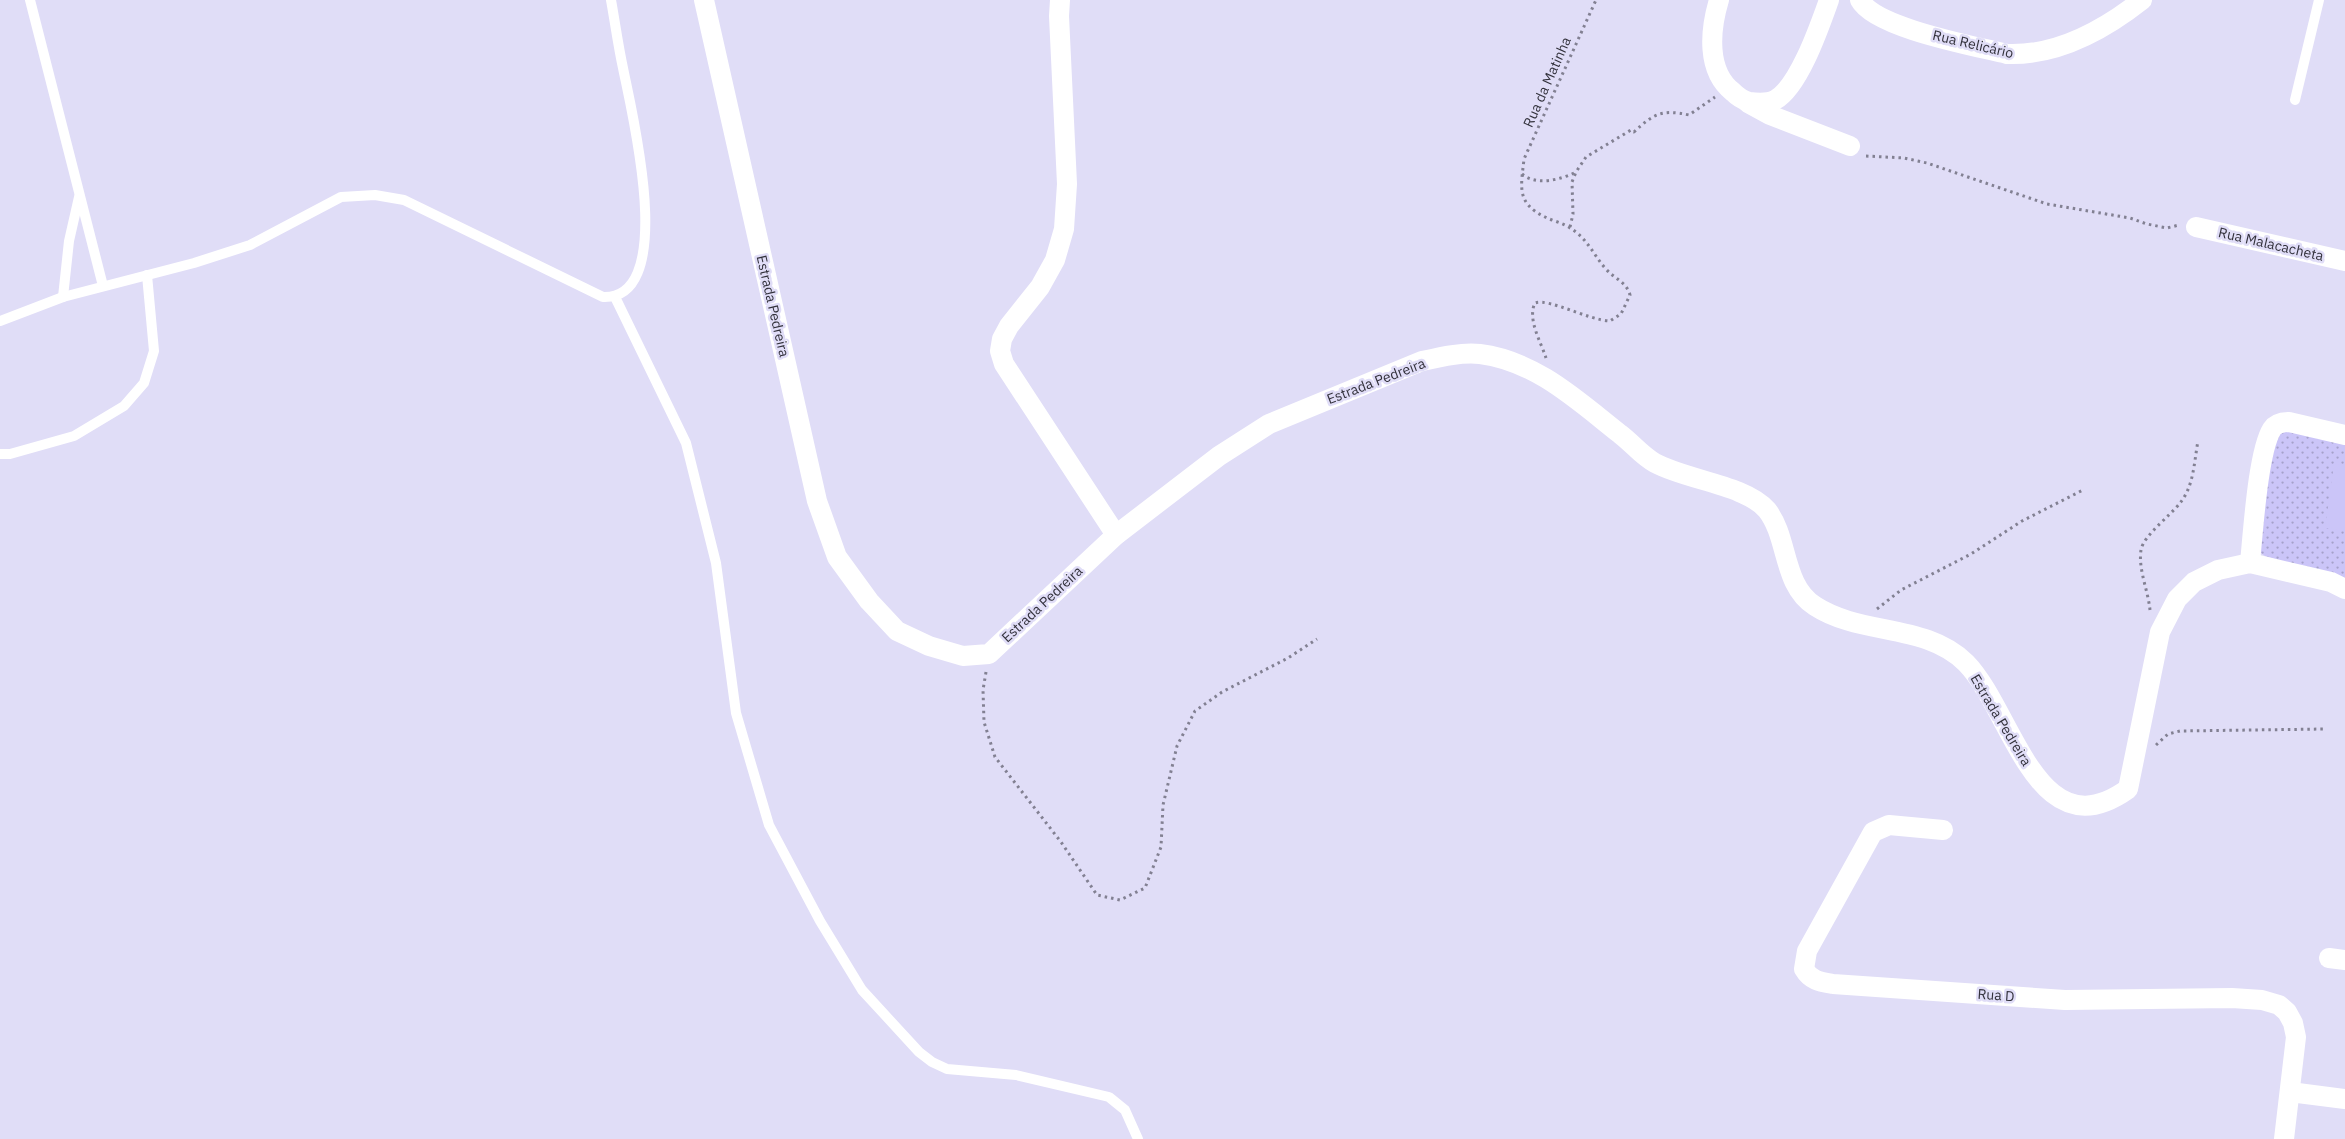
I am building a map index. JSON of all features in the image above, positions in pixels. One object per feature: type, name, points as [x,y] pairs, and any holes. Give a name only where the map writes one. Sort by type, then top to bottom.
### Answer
[{"type":"street","name":"Estrada Pedreira","points":[[704,0],[817,501],[837,557],[869,601],[897,631],[929,646],[963,656],[989,654],[1116,535],[1219,456],[1269,424],[1422,361],[1445,356],[1479,354],[1526,367],[1554,383],[1628,440],[1654,463],[1755,499],[1768,512],[1800,592],[1814,606],[1859,624],[1914,636],[1939,644],[1965,662],[1984,686],[2039,782],[2059,800],[2078,806],[2095,805],[2112,800],[2128,789],[2160,632],[2177,600],[2194,582],[2218,570],[2250,563],[2331,582],[2345,589]]},
{"type":"street","points":[[1060,0],[1059,16],[1067,184],[1064,229],[1055,260],[1035,293],[1009,326],[1002,339],[1000,351],[1004,364],[1116,535]]},
{"type":"street","points":[[1719,0],[1713,31],[1713,58],[1716,72],[1736,95],[1760,110],[1850,146]]},
{"type":"street","points":[[1736,95],[1765,103],[1776,100],[1784,92],[1797,75],[1808,53],[1829,0]]},
{"type":"street","name":"Rua Relicário","points":[[1860,0],[1871,12],[1898,25],[2007,54],[2022,55],[2044,51],[2084,37],[2142,0]]},
{"type":"street","name":"Rua Malacacheta","points":[[2196,227],[2345,261]]},
{"type":"street","points":[[2250,563],[2264,453],[2273,427],[2289,422],[2345,435]]},
{"type":"street","name":"Rua D","points":[[1943,830],[1889,824],[1873,832],[1807,951],[1804,969],[1808,976],[1821,982],[1833,984],[2065,1000],[2232,998],[2262,1000],[2279,1004],[2293,1023],[2296,1037],[2284,1139]]},
{"type":"street","points":[[2290,1092],[2345,1098]]},
{"type":"lane","points":[[30,0],[103,286]]},
{"type":"lane","points":[[0,321],[63,297],[194,263],[250,245],[341,197],[375,194],[404,200],[603,297],[615,298],[629,288],[638,274],[644,254],[644,192],[640,153],[611,0]]},
{"type":"lane","points":[[2295,100],[2320,0]]},
{"type":"lane","points":[[63,297],[69,241],[80,194]]},
{"type":"lane","points":[[0,454],[10,454],[74,436],[124,406],[144,383],[154,351],[147,275]]},
{"type":"lane","points":[[615,298],[686,443],[716,562],[736,713],[769,825],[820,921],[858,982],[919,1052],[932,1062],[947,1069],[1016,1075],[1109,1097],[1125,1110],[1138,1139]]},
{"type":"path","name":"Rua da Matinha","points":[[1570,227],[1544,216],[1525,202],[1522,194],[1522,174],[1524,159],[1596,0]]},
{"type":"path","points":[[1554,383],[1532,318],[1532,309],[1535,303],[1541,301],[1551,303],[1581,315],[1610,321],[1620,314],[1630,296],[1628,286],[1606,270],[1586,240],[1570,227],[1573,214],[1572,182],[1586,156],[1631,130],[1634,132],[1652,116],[1668,112],[1689,115],[1736,95]]},
{"type":"path","points":[[1850,146],[1847,155],[1918,160],[2046,204],[2130,218],[2167,228],[2180,225],[2196,227]]},
{"type":"path","points":[[1522,174],[1528,179],[1540,181],[1568,176],[1576,172]]},
{"type":"path","points":[[2150,615],[2146,583],[2140,563],[2141,547],[2181,503],[2192,480],[2198,441]]},
{"type":"path","points":[[1859,624],[1901,590],[1963,559],[2022,521],[2084,490]]},
{"type":"path","points":[[989,654],[984,690],[984,722],[995,756],[1061,842],[1097,894],[1120,900],[1145,888],[1161,847],[1163,805],[1177,746],[1195,711],[1222,692],[1288,658],[1317,639]]},
{"type":"path","points":[[2152,752],[2168,734],[2180,732],[2324,729]]},
{"type":"shaded area","points":[[2291,430],[2345,445],[2345,580],[2265,556],[2257,550],[2270,444],[2277,435]]},
{"type":"shaded area","points":[[2334,464],[2345,465],[2345,531],[2325,528]]}]
